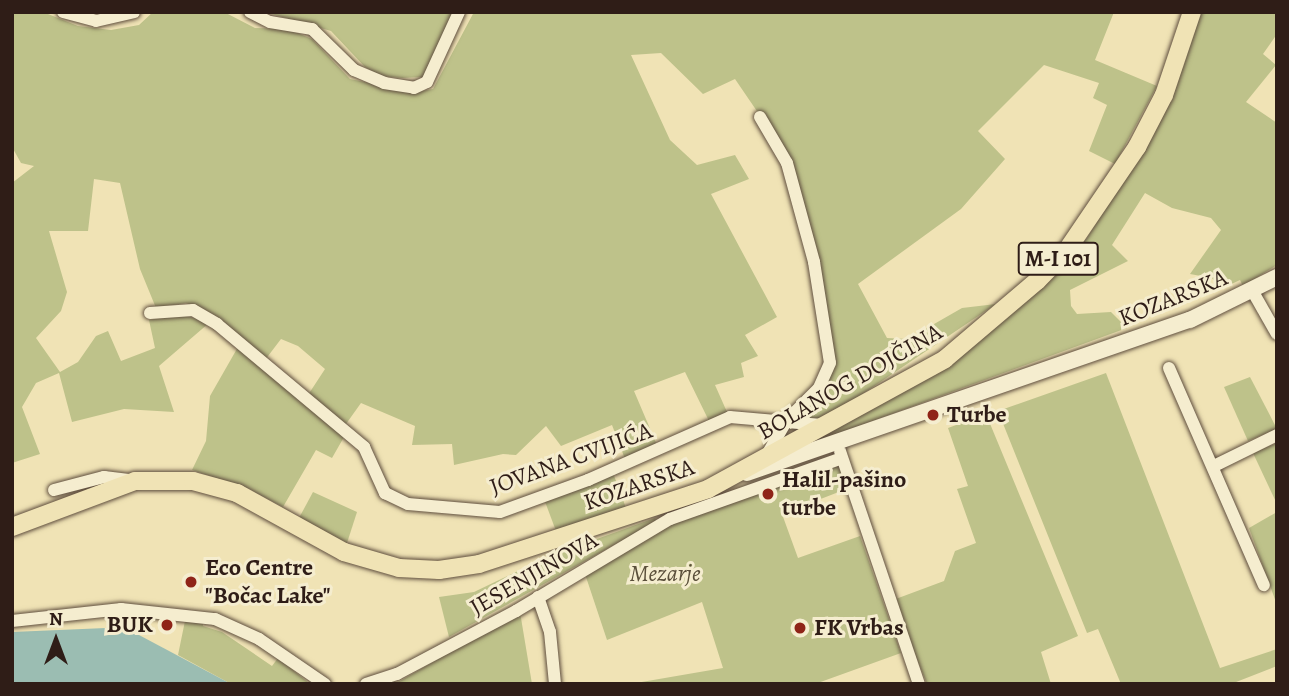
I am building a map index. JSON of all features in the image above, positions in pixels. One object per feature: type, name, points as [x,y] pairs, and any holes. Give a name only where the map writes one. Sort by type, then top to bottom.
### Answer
[{"type":"main road","name":"BOLANOG DOJČINA","points":[[731,478],[945,359],[1011,306],[1067,250],[1117,179],[1152,120],[1192,12]]},
{"type":"main road","name":"KOZARSKA","points":[[12,527],[135,481],[179,480],[220,486],[344,552],[399,568],[439,570],[503,557],[731,478],[840,451],[1190,320],[1254,292],[1277,277]]},
{"type":"street","points":[[62,12],[96,21],[134,12]]},
{"type":"street","points":[[250,12],[270,22],[312,29],[354,69],[384,83],[414,88],[427,82],[459,12]]},
{"type":"street","points":[[760,117],[788,163],[814,262],[830,363],[819,388],[787,421],[760,461]]},
{"type":"street","points":[[1254,292],[1277,334]]},
{"type":"street","name":"JOVANA CVIJIĆA","points":[[150,313],[193,310],[217,324],[364,446],[385,493],[408,504],[500,512],[588,480],[730,417],[830,425]]},
{"type":"street","points":[[1170,368],[1264,586]]},
{"type":"street","points":[[1214,466],[1277,435]]},
{"type":"street","points":[[840,451],[919,684]]},
{"type":"street","name":"JESENJINOVA","points":[[366,684],[397,674],[538,597],[670,519],[840,451]]},
{"type":"street","points":[[54,490],[104,477],[135,481]]},
{"type":"street","points":[[538,597],[550,632],[555,684]]},
{"type":"street","points":[[12,621],[121,609],[215,619],[259,639],[325,684]]},
{"type":"green space","points":[[12,12],[43,12],[78,26],[111,30],[139,25],[153,12],[224,12],[255,28],[288,29],[312,39],[350,79],[415,92],[433,89],[474,12],[1114,12],[1095,60],[1157,86],[1115,164],[1089,151],[1107,105],[1093,98],[1099,83],[1044,65],[978,131],[1005,159],[961,209],[858,284],[887,338],[908,339],[962,308],[996,304],[858,397],[816,420],[796,420],[834,361],[791,161],[735,79],[703,94],[661,53],[631,55],[670,140],[697,165],[735,155],[749,179],[711,194],[777,317],[745,335],[758,356],[741,363],[744,377],[715,385],[727,412],[709,421],[685,372],[634,391],[657,445],[625,459],[612,425],[561,446],[546,426],[516,455],[503,454],[454,465],[452,444],[412,445],[415,426],[361,403],[346,424],[308,395],[325,369],[298,346],[281,339],[265,360],[214,315],[186,303],[156,308],[140,269],[120,183],[94,179],[88,231],[49,231],[67,292],[61,311],[36,338],[60,372],[78,362],[96,336],[108,331],[121,361],[155,348],[149,320],[181,314],[209,323],[159,366],[174,412],[124,409],[72,422],[59,373],[36,383],[22,407],[40,454],[12,463],[12,183],[34,166],[21,163],[12,147]]},
{"type":"green space","points":[[265,12],[453,12],[423,77],[402,78],[380,76],[365,67],[331,31]]},
{"type":"green space","points":[[1198,12],[1277,12],[1277,34],[1263,54],[1276,65],[1246,102],[1277,123],[1277,265],[1243,286],[1240,280],[1221,289],[1212,278],[1190,274],[1221,230],[1211,218],[1172,208],[1145,193],[1112,245],[1128,261],[1070,290],[1071,306],[1077,314],[1111,312],[1127,328],[804,446],[936,374],[1054,277],[1087,238],[1150,137]]},
{"type":"green space","points":[[238,347],[344,437],[332,458],[316,450],[283,507],[249,489],[192,470],[206,441],[210,396]]},
{"type":"green space","points":[[1106,373],[1220,668],[1277,649],[1277,666],[1231,684],[1121,684],[1098,629],[1087,633],[998,411]]},
{"type":"green space","points":[[1250,377],[1277,429],[1248,441],[1224,387]]},
{"type":"green space","points":[[986,414],[1078,636],[1041,652],[1051,684],[927,684],[893,600],[944,581],[955,551],[976,543],[957,489],[968,486],[948,428]]},
{"type":"green space","points":[[1277,443],[1277,504],[1253,453]]},
{"type":"green space","name":"Mezarje","points":[[840,465],[849,488],[782,514],[798,558],[860,536],[901,653],[815,684],[630,684],[723,668],[702,602],[607,640],[585,574],[689,515]]},
{"type":"green space","points":[[613,473],[626,508],[556,531],[544,499]]},
{"type":"green space","points":[[313,492],[357,512],[347,543],[299,518]]},
{"type":"green space","points":[[1277,512],[1277,605],[1249,528]]},
{"type":"green space","points":[[655,518],[657,521],[449,637],[439,597],[474,592],[547,557]]},
{"type":"green space","points":[[520,612],[532,684],[390,684],[400,681]]},
{"type":"green space","points":[[186,616],[203,620],[203,626],[222,632],[272,666],[278,658],[310,684],[231,684],[178,655]]},
{"type":"water","points":[[106,628],[139,635],[231,684],[12,684],[12,632]]},
{"type":"place","name":"Turbe","points":[[933,415]]},
{"type":"place","name":"Halil-pašino turbe","points":[[768,494]]},
{"type":"place","name":"Eco Centre \"Bočac Lake\"","points":[[191,582]]},
{"type":"place","name":"BUK","points":[[167,625]]},
{"type":"place","name":"FK Vrbas","points":[[800,628]]}]
